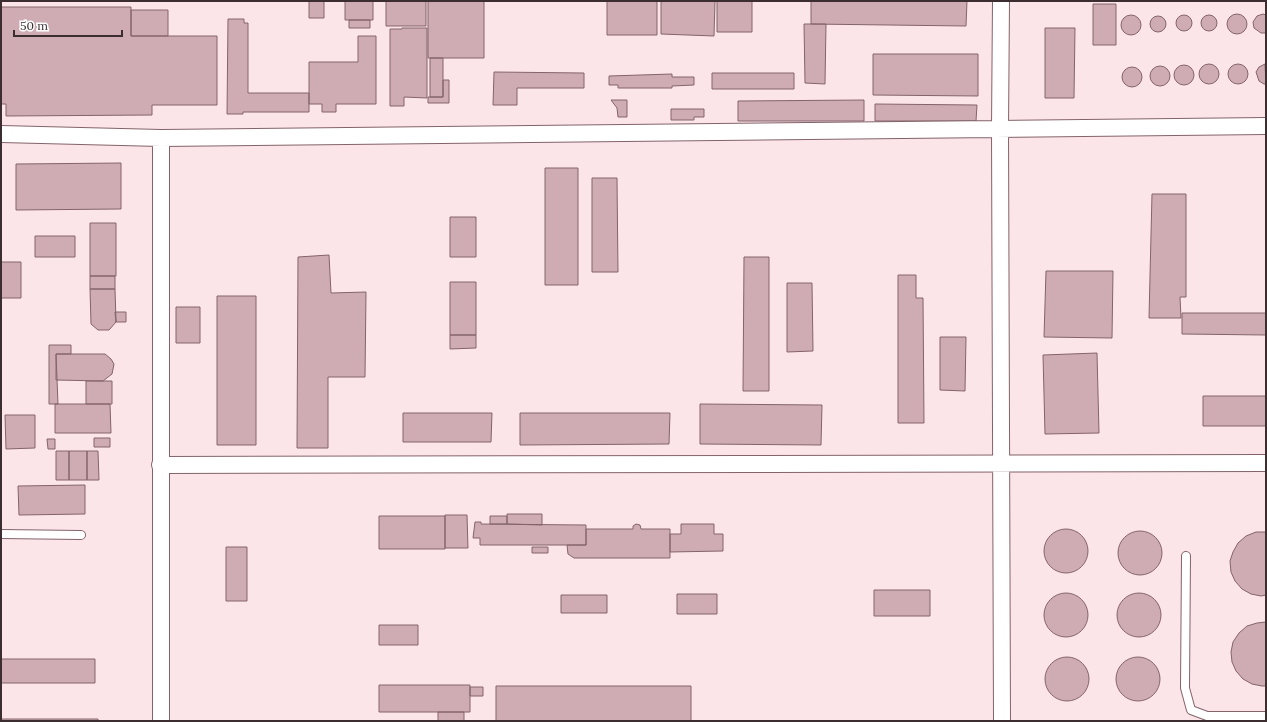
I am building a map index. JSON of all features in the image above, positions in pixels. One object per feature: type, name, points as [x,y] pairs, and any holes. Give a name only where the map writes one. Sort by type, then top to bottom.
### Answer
[{"type":"street","points":[[1001,1],[1002,721]]},
{"type":"street","points":[[1,134],[161,138],[1266,126]]},
{"type":"street","points":[[161,138],[161,721]]},
{"type":"street","points":[[160,465],[1002,462],[1266,463]]},
{"type":"lane","points":[[1,534],[81,535]]},
{"type":"lane","points":[[1186,556],[1185,688],[1191,710],[1207,716],[1266,716]]},
{"type":"building","points":[[309,1],[324,1],[324,18],[309,18]]},
{"type":"building","points":[[345,1],[373,1],[373,20],[345,20]]},
{"type":"building","points":[[386,1],[426,1],[426,26],[386,26]]},
{"type":"building","points":[[428,1],[484,1],[484,58],[428,58]]},
{"type":"building","points":[[607,1],[657,1],[657,35],[607,35]]},
{"type":"building","points":[[661,1],[715,1],[714,36],[661,34]]},
{"type":"building","points":[[717,1],[752,1],[752,32],[717,32]]},
{"type":"building","points":[[811,1],[967,1],[966,26],[811,24]]},
{"type":"building","points":[[1093,4],[1116,4],[1116,45],[1093,45]]},
{"type":"building","points":[[1,7],[131,7],[131,36],[217,36],[217,105],[152,105],[152,115],[6,116],[6,104],[1,104]]},
{"type":"building","points":[[131,10],[168,10],[168,36],[131,36]]},
{"type":"building","points":[[1237,14],[1244,17],[1247,24],[1244,31],[1237,34],[1230,31],[1227,24],[1230,17]]},
{"type":"building","points":[[1263,14],[1266,15],[1266,33],[1261,33],[1254,28],[1253,22],[1257,16]]},
{"type":"building","points":[[1131,15],[1138,18],[1141,25],[1138,32],[1131,35],[1124,32],[1121,25],[1124,18]]},
{"type":"building","points":[[1181,15],[1187,15],[1192,20],[1190,29],[1187,31],[1181,31],[1176,26],[1176,20]]},
{"type":"building","points":[[1206,15],[1212,15],[1217,20],[1215,29],[1212,31],[1206,31],[1201,26],[1201,20]]},
{"type":"building","points":[[1155,16],[1161,16],[1166,21],[1164,30],[1161,32],[1155,32],[1150,27],[1150,21]]},
{"type":"building","points":[[228,19],[244,19],[244,23],[248,23],[248,93],[309,93],[309,112],[243,112],[243,114],[227,114]]},
{"type":"building","points":[[349,20],[370,20],[370,28],[349,28]]},
{"type":"building","points":[[804,24],[826,24],[825,84],[805,83]]},
{"type":"building","points":[[427,28],[427,98],[404,97],[404,106],[390,106],[390,29]]},
{"type":"building","points":[[1045,28],[1075,28],[1074,98],[1045,98]]},
{"type":"building","points":[[358,36],[376,36],[376,104],[336,104],[336,112],[322,112],[322,104],[309,104],[309,62],[358,62]]},
{"type":"building","points":[[873,54],[978,54],[978,96],[873,95]]},
{"type":"building","points":[[430,58],[443,58],[443,97],[430,97]]},
{"type":"building","points":[[1209,64],[1216,67],[1219,74],[1216,81],[1209,84],[1202,81],[1199,74],[1202,67]]},
{"type":"building","points":[[1238,64],[1245,67],[1248,74],[1245,81],[1238,84],[1231,81],[1228,74],[1231,67]]},
{"type":"building","points":[[1265,64],[1266,84],[1264,84],[1259,81],[1256,72],[1259,67]]},
{"type":"building","points":[[1184,65],[1191,68],[1194,75],[1191,82],[1184,85],[1177,82],[1174,75],[1177,68]]},
{"type":"building","points":[[1160,66],[1167,69],[1170,76],[1167,83],[1160,86],[1153,83],[1150,76],[1153,69]]},
{"type":"building","points":[[1132,67],[1139,70],[1142,77],[1139,84],[1132,87],[1125,84],[1122,77],[1125,70]]},
{"type":"building","points":[[494,72],[584,73],[584,88],[517,88],[517,105],[493,105]]},
{"type":"building","points":[[712,73],[794,73],[794,89],[712,89]]},
{"type":"building","points":[[672,74],[672,77],[694,77],[694,85],[672,86],[672,88],[618,88],[618,85],[609,85],[609,76]]},
{"type":"building","points":[[443,80],[449,80],[449,103],[428,103],[428,97],[443,97]]},
{"type":"building","points":[[611,100],[627,100],[627,117],[618,117],[617,108]]},
{"type":"building","points":[[864,100],[864,121],[738,121],[738,101]]},
{"type":"building","points":[[875,104],[977,105],[976,121],[875,121]]},
{"type":"building","points":[[671,109],[704,109],[704,117],[694,117],[694,120],[671,120]]},
{"type":"building","points":[[121,163],[121,209],[16,210],[16,164]]},
{"type":"building","points":[[545,168],[578,168],[578,285],[545,285]]},
{"type":"building","points":[[592,178],[617,178],[618,272],[592,272]]},
{"type":"building","points":[[1152,194],[1186,194],[1186,297],[1180,297],[1181,318],[1149,318]]},
{"type":"building","points":[[450,217],[476,217],[476,257],[450,257]]},
{"type":"building","points":[[90,223],[116,223],[116,276],[90,276]]},
{"type":"building","points":[[35,236],[75,236],[75,257],[35,257]]},
{"type":"building","points":[[329,255],[331,293],[366,292],[365,377],[328,377],[328,448],[297,448],[298,257]]},
{"type":"building","points":[[744,257],[769,257],[769,391],[743,391]]},
{"type":"building","points":[[1,262],[21,262],[21,298],[1,298]]},
{"type":"building","points":[[1046,271],[1113,271],[1112,338],[1044,337]]},
{"type":"building","points":[[898,275],[916,275],[916,298],[923,298],[924,423],[898,423]]},
{"type":"building","points":[[90,276],[115,276],[115,289],[90,289]]},
{"type":"building","points":[[450,282],[476,282],[476,335],[450,335]]},
{"type":"building","points":[[787,283],[812,283],[813,351],[787,352]]},
{"type":"building","points":[[90,289],[115,289],[116,322],[109,330],[98,330],[91,324]]},
{"type":"building","points":[[217,296],[256,296],[256,445],[217,445]]},
{"type":"building","points":[[176,307],[200,307],[200,343],[176,343]]},
{"type":"building","points":[[115,312],[126,312],[126,322],[116,322]]},
{"type":"building","points":[[1182,313],[1266,313],[1266,335],[1182,334]]},
{"type":"building","points":[[450,335],[476,335],[476,348],[450,349]]},
{"type":"building","points":[[940,337],[966,337],[965,391],[940,390]]},
{"type":"building","points":[[49,345],[71,345],[71,354],[56,354],[58,404],[49,404]]},
{"type":"building","points":[[1097,353],[1099,433],[1045,434],[1043,355]]},
{"type":"building","points":[[56,354],[105,354],[114,364],[112,374],[103,381],[56,380]]},
{"type":"building","points":[[86,381],[112,381],[112,404],[86,404]]},
{"type":"building","points":[[1203,396],[1266,396],[1266,426],[1203,426]]},
{"type":"building","points":[[55,404],[110,404],[111,433],[55,433]]},
{"type":"building","points":[[700,404],[822,405],[821,445],[700,444]]},
{"type":"building","points":[[403,413],[492,413],[491,442],[403,442]]},
{"type":"building","points":[[520,413],[670,413],[669,444],[520,445]]},
{"type":"building","points":[[5,415],[35,415],[35,448],[6,449]]},
{"type":"building","points":[[94,438],[110,438],[110,447],[94,447]]},
{"type":"building","points":[[47,439],[55,439],[55,449],[48,449]]},
{"type":"building","points":[[56,451],[69,451],[69,480],[56,480]]},
{"type":"building","points":[[69,451],[87,451],[87,480],[69,480]]},
{"type":"building","points":[[87,451],[98,451],[99,480],[87,480]]},
{"type":"building","points":[[85,485],[85,514],[19,515],[18,486]]},
{"type":"building","points":[[507,514],[542,514],[542,525],[507,524]]},
{"type":"building","points":[[445,515],[467,515],[468,548],[445,548]]},
{"type":"building","points":[[379,516],[445,516],[445,549],[379,549]]},
{"type":"building","points":[[490,516],[507,516],[507,524],[490,524]]},
{"type":"building","points":[[475,522],[481,522],[481,524],[586,525],[586,545],[480,545],[480,538],[473,538]]},
{"type":"building","points":[[636,524],[640,525],[641,529],[670,529],[670,558],[574,558],[568,554],[567,545],[586,545],[586,529],[633,529],[633,526]]},
{"type":"building","points":[[681,524],[714,524],[714,534],[723,534],[723,551],[670,552],[670,534],[681,534]]},
{"type":"building","points":[[1062,529],[1070,529],[1082,535],[1088,547],[1088,555],[1082,567],[1070,573],[1062,573],[1050,567],[1044,555],[1044,547],[1050,535]]},
{"type":"building","points":[[1144,531],[1156,537],[1161,545],[1161,561],[1156,569],[1148,574],[1136,575],[1124,569],[1119,561],[1118,549],[1124,537],[1132,532]]},
{"type":"building","points":[[1256,532],[1266,532],[1266,595],[1261,596],[1251,594],[1242,589],[1235,581],[1231,572],[1230,561],[1238,543],[1246,536]]},
{"type":"building","points":[[226,547],[247,547],[247,601],[226,601]]},
{"type":"building","points":[[532,547],[548,547],[548,553],[532,553]]},
{"type":"building","points":[[874,590],[930,590],[930,616],[874,616]]},
{"type":"building","points":[[1062,593],[1070,593],[1082,599],[1088,611],[1088,619],[1082,631],[1070,637],[1062,637],[1050,631],[1044,619],[1044,611],[1050,599]]},
{"type":"building","points":[[1135,593],[1143,593],[1155,599],[1161,611],[1161,619],[1155,631],[1143,637],[1135,637],[1123,631],[1117,619],[1117,611],[1123,599]]},
{"type":"building","points":[[677,594],[717,594],[717,614],[677,614]]},
{"type":"building","points":[[561,595],[607,595],[607,613],[561,613]]},
{"type":"building","points":[[1266,622],[1266,686],[1262,686],[1252,684],[1243,679],[1236,671],[1232,662],[1231,652],[1233,642],[1239,633],[1247,626]]},
{"type":"building","points":[[379,625],[418,625],[418,645],[379,645]]},
{"type":"building","points":[[1063,657],[1071,657],[1083,663],[1089,675],[1089,683],[1083,695],[1071,701],[1063,701],[1051,695],[1045,683],[1045,675],[1051,663]]},
{"type":"building","points":[[1134,657],[1142,657],[1154,663],[1160,675],[1160,683],[1154,695],[1142,701],[1134,701],[1122,695],[1116,683],[1116,675],[1122,663]]},
{"type":"building","points":[[1,659],[95,659],[95,683],[1,683]]},
{"type":"building","points":[[379,685],[470,685],[470,712],[379,712]]},
{"type":"building","points":[[496,686],[691,686],[691,721],[496,721]]},
{"type":"building","points":[[470,687],[483,687],[483,696],[470,696]]},
{"type":"building","points":[[438,712],[464,712],[464,721],[438,721]]},
{"type":"building","points":[[1,719],[98,719],[98,721],[1,721]]}]
